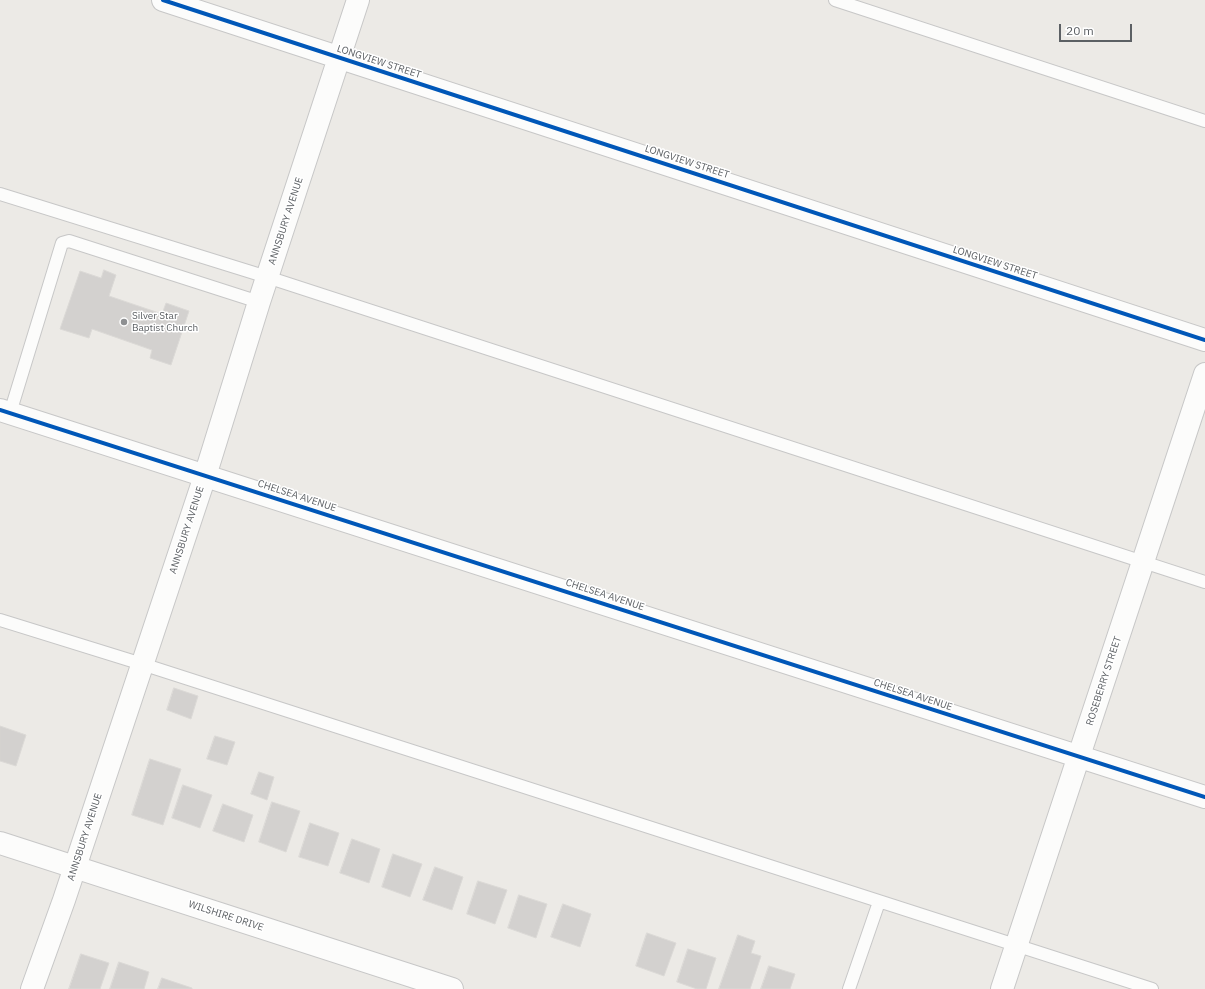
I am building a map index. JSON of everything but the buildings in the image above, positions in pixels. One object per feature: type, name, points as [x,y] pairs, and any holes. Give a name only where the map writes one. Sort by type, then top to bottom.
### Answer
[{"type":"street","name":"LONGVIEW STREET","points":[[163,0],[1205,340]]},
{"type":"street","name":"ANNSBURY AVENUE","points":[[32,989],[205,476],[267,277],[358,0]]},
{"type":"street","name":"ROSEBERRY STREET","points":[[1002,989],[1205,374]]},
{"type":"street","name":"CHELSEA AVENUE","points":[[5,411],[1205,797]]},
{"type":"street","name":"WILSHIRE DRIVE","points":[[0,843],[452,989]]},
{"type":"lane","points":[[836,0],[1205,121]]},
{"type":"lane","points":[[0,194],[267,277],[1205,582]]},
{"type":"lane","points":[[5,411],[62,243],[69,241],[259,302]]},
{"type":"lane","points":[[0,620],[142,664],[1152,989]]},
{"type":"lane","points":[[849,989],[879,902]]},
{"type":"cycle path","points":[[163,0],[1205,340]]},
{"type":"cycle path","points":[[0,410],[1205,797]]},
{"type":"place","name":"Silver Star Baptist Church","points":[[124,322]]}]
